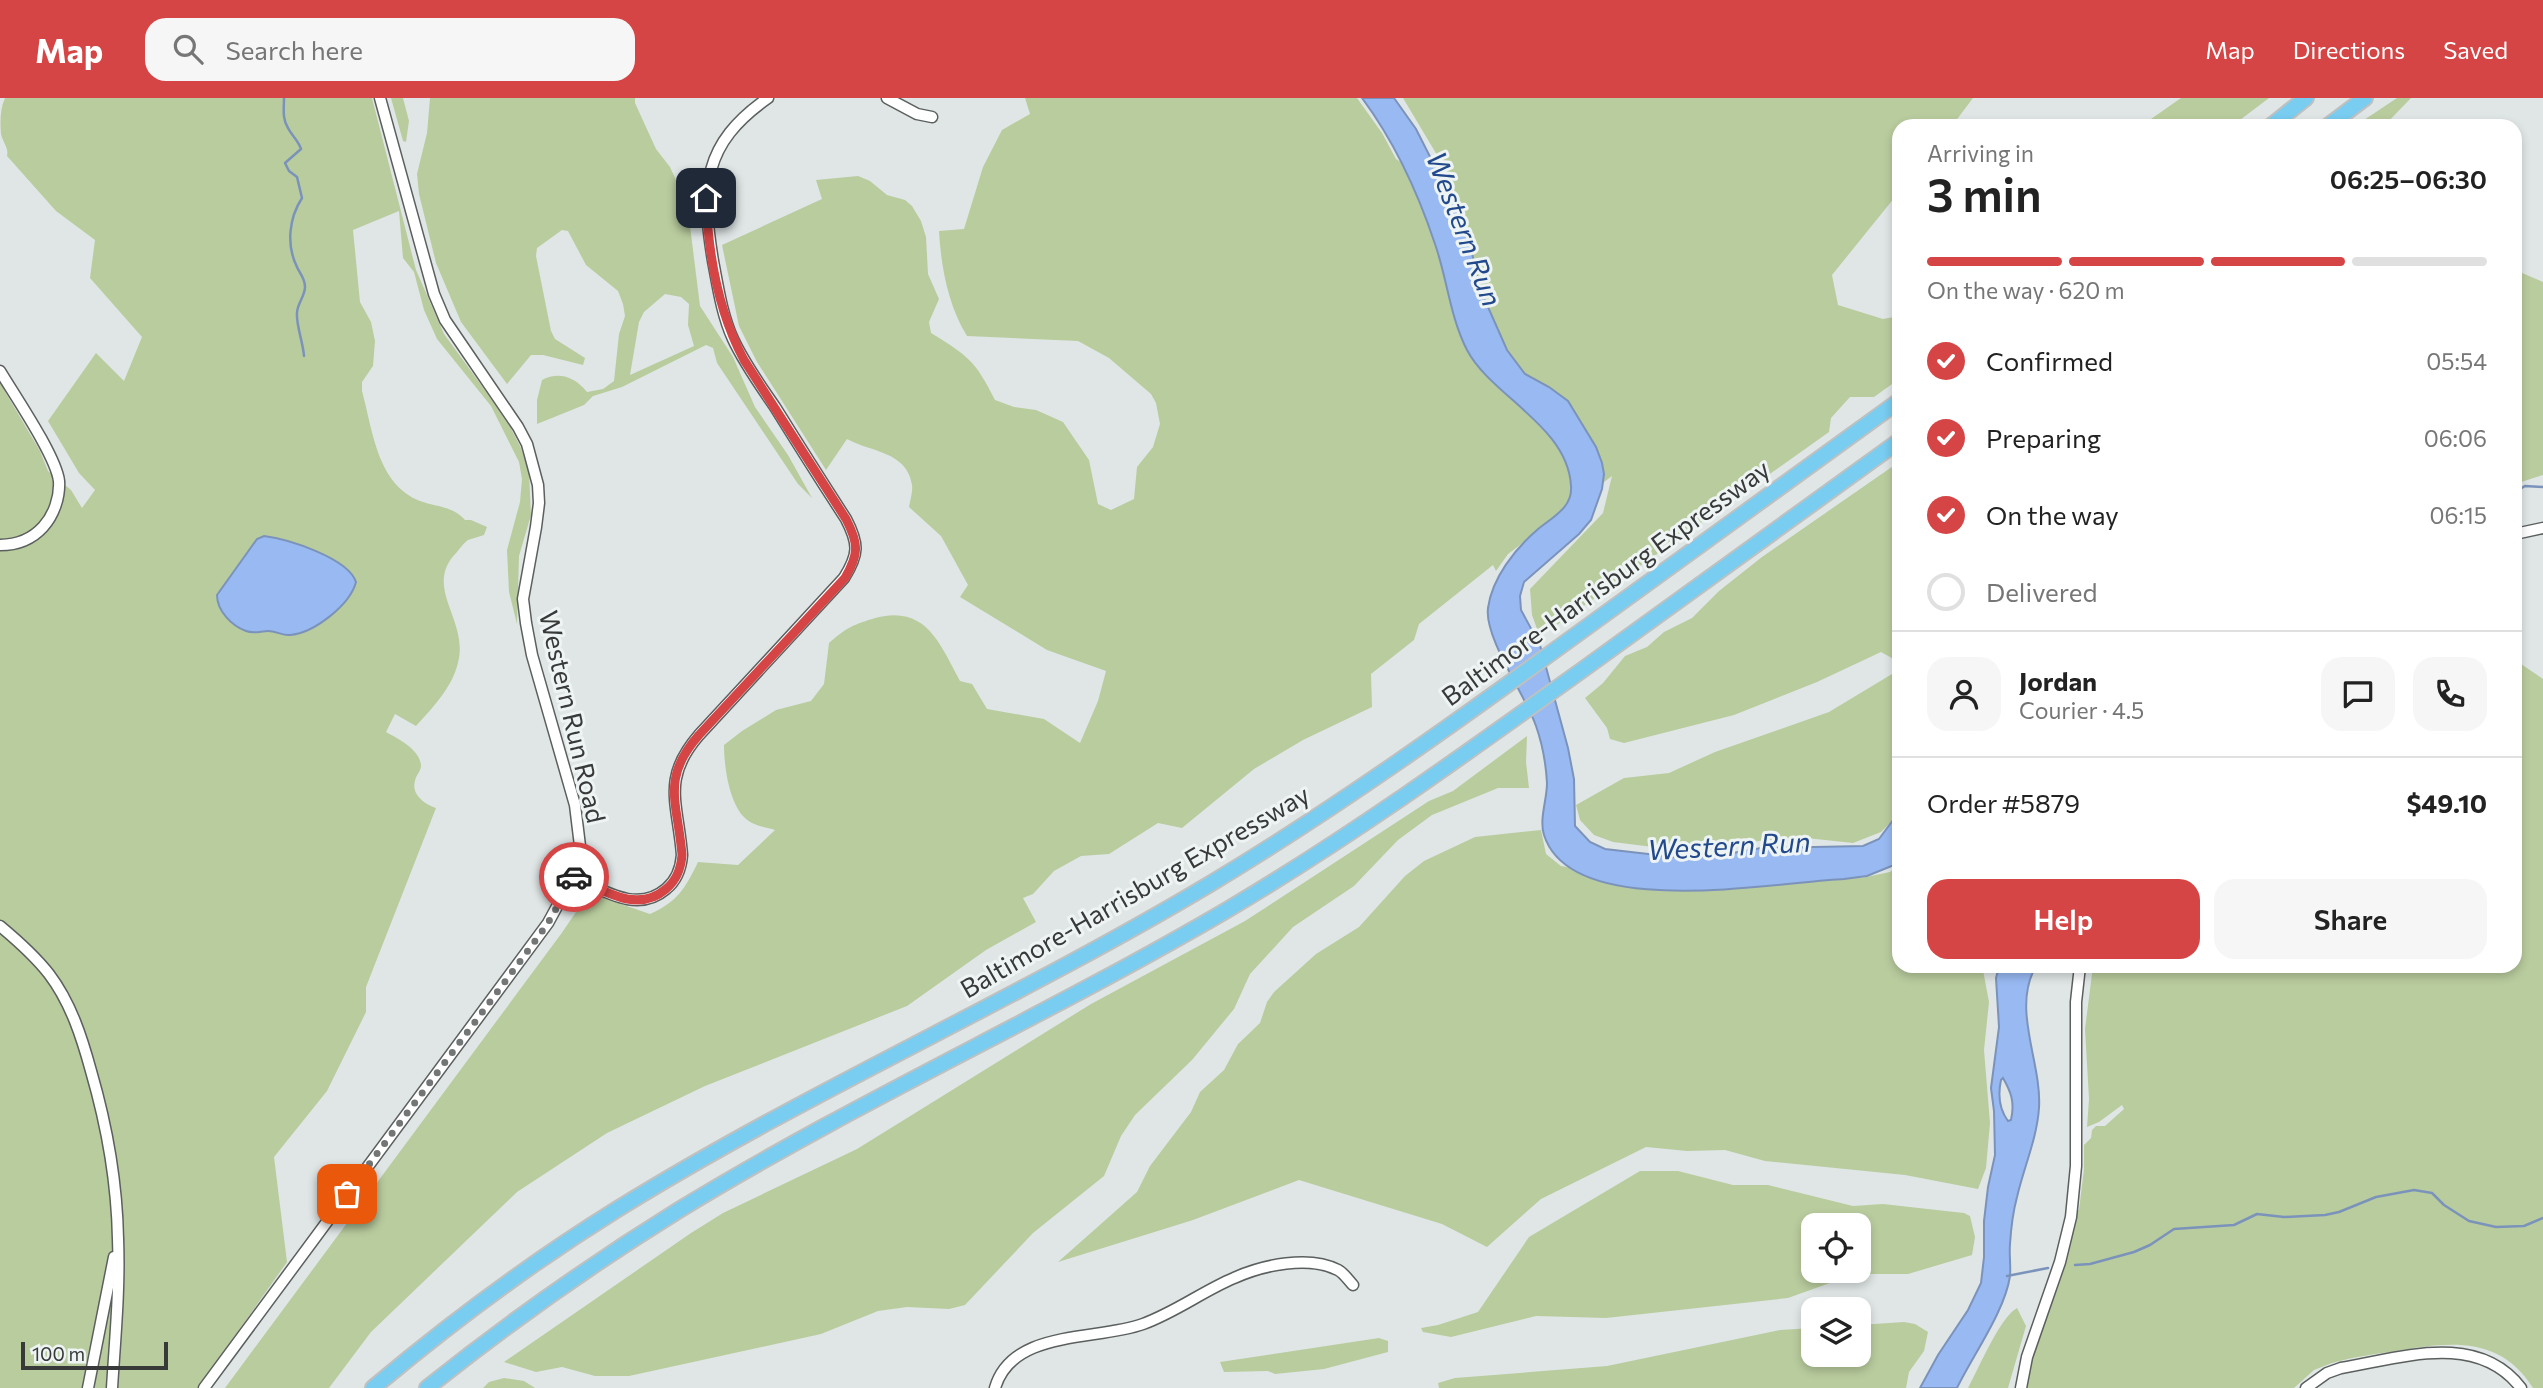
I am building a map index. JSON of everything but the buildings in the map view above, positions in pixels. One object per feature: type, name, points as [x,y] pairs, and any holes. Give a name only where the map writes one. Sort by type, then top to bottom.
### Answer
[{"type":"highway","points":[[2280,119],[2306,98]]},
{"type":"highway","points":[[2337,119],[2365,98]]},
{"type":"highway","name":"Baltimore-Harrisburg Expressway","points":[[373,1388],[485,1300],[614,1211],[782,1115],[1063,966],[1207,886],[1367,785],[1892,406]]},
{"type":"highway","points":[[427,1388],[568,1283],[679,1210],[806,1138],[1104,981],[1231,907],[1386,810],[1892,446]]},
{"type":"street","name":"Western Run Road","points":[[204,1388],[548,923],[573,877],[580,846],[579,827],[532,655],[523,599],[539,503],[532,462],[527,444],[511,414],[445,320],[421,250],[380,98]]},
{"type":"street","points":[[573,877],[632,901],[646,901],[670,886],[681,865],[682,855],[674,778],[687,748],[845,578],[853,564],[856,551],[854,535],[744,360],[732,337],[717,282],[707,223],[708,174],[731,130],[748,112],[768,98]]},
{"type":"street","points":[[887,98],[918,114],[932,117]]},
{"type":"street","points":[[0,371],[45,448],[56,469],[59,482],[54,509],[48,522],[25,541],[0,545]]},
{"type":"street","points":[[2522,532],[2543,528]]},
{"type":"street","points":[[0,926],[25,947],[50,975],[64,998],[77,1027],[96,1087],[112,1170],[118,1239],[118,1292],[112,1388]]},
{"type":"street","points":[[2021,1388],[2027,1357],[2060,1262],[2071,1217],[2077,1152],[2076,1003],[2079,973]]},
{"type":"street","points":[[88,1388],[118,1239]]},
{"type":"street","points":[[995,1388],[1004,1370],[1021,1352],[1035,1346],[1125,1330],[1161,1318],[1235,1277],[1274,1266],[1303,1263],[1340,1271],[1353,1285]]},
{"type":"street","points":[[2306,1388],[2327,1373],[2341,1368],[2435,1352],[2466,1353],[2494,1364],[2521,1388]]},
{"type":"green space","points":[[5,98],[372,98],[416,270],[444,334],[506,419],[521,448],[529,472],[531,515],[519,556],[517,624],[509,592],[507,550],[520,502],[522,479],[519,462],[491,406],[437,339],[424,310],[414,272],[403,258],[399,211],[353,230],[360,302],[371,322],[375,341],[373,366],[362,382],[362,391],[379,455],[394,482],[406,493],[420,501],[450,509],[465,520],[487,527],[484,535],[468,540],[461,547],[448,565],[444,577],[460,643],[453,678],[416,726],[395,714],[386,732],[408,745],[417,755],[421,766],[415,790],[423,801],[436,808],[366,987],[366,1012],[327,1091],[274,1157],[287,1262],[198,1388],[0,1388],[0,383],[40,451],[48,471],[71,490],[82,508],[95,490],[79,473],[48,421],[96,353],[124,381],[142,337],[90,278],[95,240],[56,211],[7,156],[0,125]]},
{"type":"green space","points":[[391,98],[403,98],[409,121],[406,142],[403,141]]},
{"type":"green space","points":[[430,98],[635,98],[656,149],[670,167],[681,191],[690,226],[700,306],[733,357],[755,407],[788,455],[812,498],[798,484],[717,363],[713,348],[706,345],[622,387],[593,396],[584,405],[537,424],[537,400],[542,380],[555,376],[566,377],[587,392],[603,389],[614,381],[619,334],[625,316],[623,304],[618,291],[586,265],[568,231],[562,230],[537,248],[536,256],[551,331],[555,339],[585,358],[583,365],[543,355],[531,355],[507,384],[461,322],[436,263],[419,194],[417,174],[427,133]],"holes":[[[665,294],[681,297],[689,304],[688,325],[694,346],[630,375],[639,322],[644,312]]]},
{"type":"green space","points":[[1025,98],[1357,98],[1382,133],[1396,159],[1458,200],[1446,170],[1403,98],[1973,98],[1957,119],[1892,119],[1892,201],[1832,275],[1838,305],[1883,319],[1892,317],[1892,384],[1874,397],[1850,397],[1831,418],[1829,432],[1540,637],[1532,615],[1530,589],[1603,513],[1612,476],[1508,554],[1496,571],[1493,565],[1419,624],[1414,640],[1371,674],[1372,707],[1303,740],[1254,769],[1182,828],[1158,823],[1109,854],[1081,856],[1054,871],[1033,894],[1023,898],[1036,922],[986,950],[907,1006],[705,1086],[607,1133],[517,1192],[371,1332],[329,1388],[225,1388],[589,893],[650,914],[667,905],[679,894],[698,862],[738,865],[775,830],[752,823],[735,803],[728,784],[724,745],[776,710],[811,701],[824,684],[829,643],[840,634],[859,623],[890,615],[905,616],[918,621],[937,640],[960,681],[972,684],[987,709],[1044,719],[1080,743],[1098,701],[1106,671],[1047,650],[960,597],[968,585],[941,536],[909,507],[912,485],[909,474],[895,459],[847,439],[826,470],[757,362],[739,326],[722,245],[822,199],[816,180],[858,176],[870,181],[887,195],[905,200],[921,221],[926,237],[928,274],[939,299],[929,322],[931,333],[976,367],[995,400],[1014,407],[1036,410],[1063,422],[1089,460],[1098,504],[1111,510],[1134,499],[1137,467],[1153,447],[1160,424],[1156,403],[1151,394],[1109,358],[1078,341],[967,336],[955,312],[947,285],[939,231],[964,229],[983,167],[1002,130],[1030,114]]},
{"type":"green space","points":[[2181,98],[2269,98],[2241,119],[2151,119]]},
{"type":"green space","points":[[2397,98],[2411,98],[2391,119],[2366,119]]},
{"type":"green space","points":[[2522,273],[2543,282],[2543,475],[2522,482]]},
{"type":"green space","points":[[1892,467],[1892,658],[1881,652],[1817,682],[1734,715],[1624,743],[1610,739],[1607,728],[1585,698],[1603,683],[1625,656],[1647,647],[1664,632],[1692,618],[1719,591],[1762,557]]},
{"type":"green space","points":[[2522,665],[2543,679],[2543,1388],[2533,1388],[2520,1371],[2489,1351],[2454,1345],[2416,1348],[2332,1363],[2314,1370],[2294,1388],[2025,1388],[2031,1357],[2063,1269],[2076,1210],[2079,1210],[2084,1145],[2091,1138],[2092,1130],[2096,1126],[2105,1126],[2124,1109],[2122,1105],[2099,1122],[2087,1127],[2089,1099],[2085,1029],[2092,973],[2522,973]]},
{"type":"green space","points":[[1892,674],[1892,820],[1881,832],[1853,843],[1797,837],[1677,850],[1613,842],[1594,835],[1580,820],[1576,805],[1624,778],[1669,773],[1715,752],[1829,712]]},
{"type":"green space","points":[[1527,736],[1529,788],[1498,788],[1432,815],[1398,840],[1354,886],[1293,927],[1250,974],[1234,1009],[1192,1060],[1135,1115],[1121,1136],[1104,1176],[1033,1233],[965,1305],[949,1309],[907,1307],[878,1311],[821,1334],[629,1376],[595,1376],[562,1367],[536,1372],[504,1362],[723,1213],[857,1149],[1091,1004],[1245,921],[1429,801],[1453,791]]},
{"type":"green space","points":[[1541,830],[1546,854],[1561,866],[1629,877],[1861,878],[1892,870],[1892,973],[1984,973],[1989,1002],[1984,1050],[1990,1123],[1986,1168],[1978,1189],[1905,1175],[1765,1161],[1725,1150],[1687,1151],[1646,1147],[1541,1199],[1487,1247],[1442,1224],[1299,1180],[1193,1220],[1058,1262],[1137,1192],[1150,1166],[1191,1112],[1200,1092],[1224,1070],[1238,1044],[1260,1023],[1267,1002],[1274,992],[1316,954],[1359,927],[1405,876],[1424,861],[1475,837]]},
{"type":"green space","points":[[1640,1171],[1678,1171],[1733,1185],[1768,1185],[1853,1206],[1883,1204],[1964,1213],[1970,1216],[1975,1237],[1972,1255],[1908,1274],[1871,1274],[1871,1213],[1801,1213],[1801,1283],[1830,1283],[1788,1298],[1606,1318],[1536,1316],[1451,1337],[1423,1332],[1421,1328],[1478,1312],[1529,1237]]},
{"type":"green space","points":[[2017,1308],[2026,1326],[2008,1388],[1968,1388],[1997,1333],[2010,1313]]},
{"type":"green space","points":[[1904,1322],[1915,1324],[1928,1332],[1924,1351],[1909,1372],[1906,1388],[1439,1388],[1438,1383],[1455,1378],[1607,1366],[1780,1330],[1801,1329],[1801,1367],[1871,1367],[1871,1324]]},
{"type":"green space","points":[[1379,1338],[1388,1341],[1388,1352],[1324,1369],[1275,1374],[1268,1371],[1224,1372],[1220,1362]]},
{"type":"green space","points":[[504,1378],[524,1381],[535,1388],[483,1388],[489,1382]]},
{"type":"water","name":"Western Run","points":[[1362,98],[1394,98],[1416,129],[1456,208],[1470,244],[1480,289],[1507,350],[1525,374],[1568,401],[1596,447],[1602,463],[1602,489],[1591,520],[1579,534],[1524,582],[1520,596],[1521,610],[1540,645],[1568,748],[1574,779],[1575,826],[1590,842],[1605,849],[1683,858],[1761,848],[1863,846],[1879,839],[1892,821],[1892,866],[1867,876],[1844,879],[1679,891],[1633,888],[1593,879],[1562,862],[1544,835],[1547,783],[1538,733],[1492,635],[1488,608],[1499,575],[1513,555],[1565,506],[1571,494],[1567,465],[1557,446],[1543,429],[1478,367],[1467,350],[1421,206],[1395,150]]},
{"type":"water","points":[[264,536],[316,551],[342,565],[356,582],[347,600],[320,623],[299,633],[287,635],[271,631],[252,632],[236,626],[222,612],[217,595],[257,539]]},
{"type":"water","points":[[1997,973],[2033,973],[2026,1000],[2039,1090],[2039,1108],[2036,1130],[2013,1214],[2007,1290],[1957,1388],[1920,1388],[1968,1310],[1981,1283],[1984,1221],[1995,1155],[1991,1088],[1999,1027]],"holes":[[[2003,1078],[2010,1093],[2012,1114],[2011,1120],[2008,1121],[2001,1106]]]},
{"type":"waterway","points":[[284,98],[285,121],[301,149],[285,163],[289,171],[297,177],[302,198],[294,214],[290,241],[294,259],[305,284],[297,313],[304,356]]},
{"type":"waterway","points":[[2522,488],[2543,487]]},
{"type":"waterway","points":[[2075,1265],[2090,1264],[2134,1252],[2174,1229],[2234,1225],[2257,1214],[2284,1217],[2325,1215],[2376,1197],[2414,1190],[2432,1193],[2444,1205],[2469,1221],[2496,1227],[2524,1226],[2543,1218]]},
{"type":"waterway","points":[[2007,1276],[2048,1268]]},
{"type":"way so far","points":[[347,1194],[548,923],[574,877]]},
{"type":"route","points":[[574,877],[632,901],[646,901],[670,886],[677,876],[682,855],[674,793],[678,764],[687,748],[845,578],[853,564],[856,551],[854,535],[846,519],[732,337],[717,282],[707,223],[706,198]]}]
